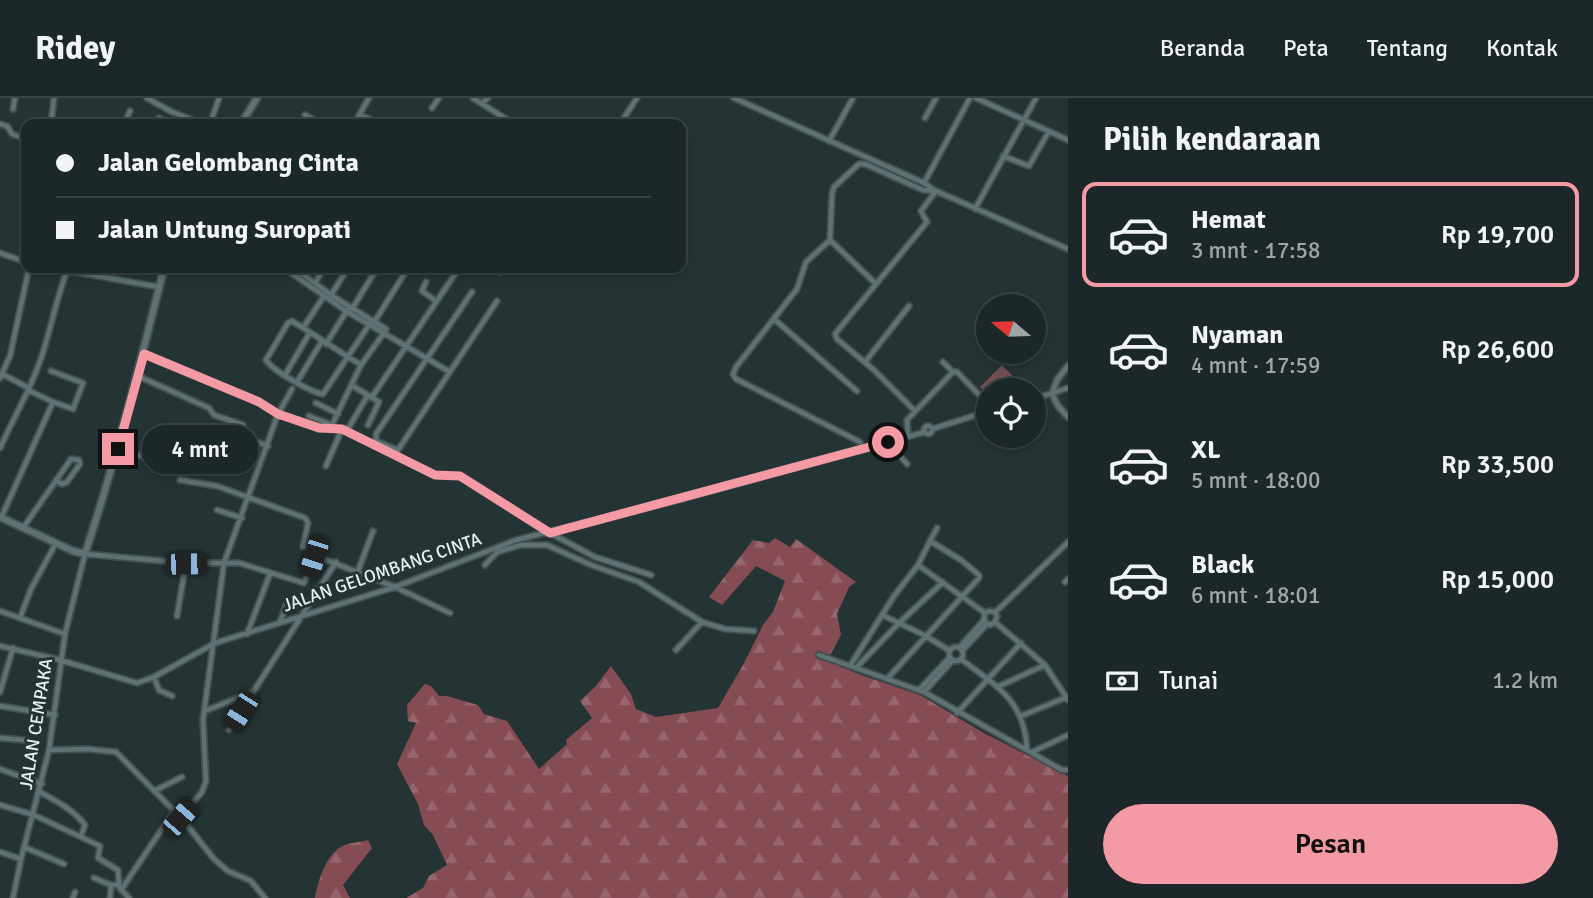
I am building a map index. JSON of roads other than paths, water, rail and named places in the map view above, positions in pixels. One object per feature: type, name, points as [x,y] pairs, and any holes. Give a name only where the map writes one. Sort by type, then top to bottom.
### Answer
[{"type":"main road","points":[[244,119],[257,98]]},
{"type":"main road","points":[[1,518],[85,554],[118,449],[163,273]]},
{"type":"street","points":[[13,109],[15,98]]},
{"type":"street","points":[[51,119],[54,98]]},
{"type":"street","points":[[147,98],[191,119]]},
{"type":"street","points":[[212,119],[219,98]]},
{"type":"street","points":[[357,119],[369,98]]},
{"type":"street","points":[[432,108],[439,98]]},
{"type":"street","points":[[473,98],[506,119]]},
{"type":"street","points":[[482,104],[488,98]]},
{"type":"street","points":[[623,119],[637,98]]},
{"type":"street","points":[[734,98],[1068,249]]},
{"type":"street","points":[[829,141],[853,98]]},
{"type":"street","points":[[925,118],[936,98]]},
{"type":"street","points":[[924,183],[970,98]]},
{"type":"street","points":[[976,98],[1068,140]]},
{"type":"street","points":[[975,209],[1036,98]]},
{"type":"street","points":[[127,119],[131,111]]},
{"type":"street","points":[[305,115],[312,119]]},
{"type":"street","points":[[360,115],[369,119]]},
{"type":"street","points":[[0,124],[21,137]]},
{"type":"street","points":[[1003,156],[1029,166],[1049,131]]},
{"type":"street","points":[[860,442],[735,378],[734,372],[797,289],[806,262],[830,240],[833,190],[859,164],[923,190],[935,190]]},
{"type":"street","points":[[915,411],[837,339],[835,334],[927,222],[921,211],[935,190]]},
{"type":"street","points":[[830,240],[875,283]]},
{"type":"street","points":[[0,253],[21,260]]},
{"type":"street","points":[[28,273],[10,356],[1,376],[52,402],[74,409],[83,383],[51,372]]},
{"type":"street","points":[[0,448],[44,349],[66,273]]},
{"type":"street","points":[[78,273],[159,287]]},
{"type":"street","points":[[293,273],[331,295],[350,310]]},
{"type":"street","points":[[301,273],[324,296],[372,322],[450,372]]},
{"type":"street","points":[[312,284],[320,273]]},
{"type":"street","points":[[331,295],[345,273]]},
{"type":"street","points":[[297,382],[374,273]]},
{"type":"street","points":[[361,365],[348,357],[324,342],[309,334],[292,321],[288,323],[266,360],[285,375],[322,394],[348,357],[372,322],[405,273]]},
{"type":"street","points":[[349,428],[455,274]]},
{"type":"street","points":[[426,282],[422,291],[436,301]]},
{"type":"street","points":[[472,292],[376,434],[376,441],[398,450],[497,301]]},
{"type":"street","points":[[303,328],[324,296]]},
{"type":"street","points":[[865,362],[909,306]]},
{"type":"street","points":[[774,319],[857,391]]},
{"type":"street","points":[[309,416],[331,426],[361,365],[385,332]]},
{"type":"street","points":[[285,375],[309,334]]},
{"type":"street","points":[[144,354],[259,402],[278,414],[319,428],[342,429],[435,475],[460,476],[550,533],[613,565],[651,575]]},
{"type":"street","points":[[943,362],[976,392]]},
{"type":"street","points":[[1068,366],[1052,394],[1068,417]]},
{"type":"street","points":[[908,436],[906,423],[953,372]]},
{"type":"street","points":[[138,376],[209,408],[214,415],[243,425],[241,436],[268,446]]},
{"type":"street","points":[[353,386],[379,402],[368,425]]},
{"type":"street","points":[[180,818],[204,788],[204,712],[225,563],[278,414],[292,388]]},
{"type":"street","points":[[1046,396],[1068,388]]},
{"type":"street","points":[[1,518],[52,402]]},
{"type":"street","points":[[316,402],[338,414]]},
{"type":"street","name":"JALAN GELOMBANG CINTA","points":[[0,646],[60,660],[137,683],[215,643],[395,587],[516,540],[925,432],[927,426],[932,429],[976,415]]},
{"type":"street","points":[[326,466],[342,429]]},
{"type":"street","points":[[888,442],[907,464]]},
{"type":"street","points":[[118,449],[165,463],[169,459],[174,461]]},
{"type":"street","points":[[22,529],[55,481],[71,458],[79,460],[80,464],[67,482],[62,484],[55,481]]},
{"type":"street","points":[[180,481],[215,485],[307,519],[303,547]]},
{"type":"street","points":[[218,510],[242,518]]},
{"type":"street","points":[[853,667],[882,615],[918,565],[937,527]]},
{"type":"street","points":[[358,571],[373,531]]},
{"type":"street","points":[[887,679],[964,596],[979,575],[930,541]]},
{"type":"street","points":[[995,612],[1068,542]]},
{"type":"street","points":[[20,618],[31,589],[56,543]]},
{"type":"street","points":[[485,565],[497,552],[521,545],[547,545],[591,565],[639,582],[702,622],[725,629],[754,631]]},
{"type":"street","points":[[85,554],[186,564],[239,563],[304,583],[314,556],[358,571],[450,613]]},
{"type":"street","name":"JALAN CEMPAKA","points":[[13,898],[50,750],[60,660],[85,554]]},
{"type":"street","points":[[229,730],[336,562]]},
{"type":"street","points":[[177,616],[186,564]]},
{"type":"street","points":[[918,565],[985,613]]},
{"type":"street","points":[[246,635],[270,574]]},
{"type":"street","points":[[853,667],[943,582]]},
{"type":"street","points":[[280,623],[287,603]]},
{"type":"street","points":[[0,611],[65,634]]},
{"type":"street","points":[[985,613],[995,612]]},
{"type":"street","points":[[995,612],[996,622]]},
{"type":"street","points":[[961,659],[961,649],[985,622],[985,613]]},
{"type":"street","points":[[882,615],[926,636],[997,687],[1013,702],[1021,716],[1029,751]]},
{"type":"street","points":[[676,650],[702,622]]},
{"type":"street","points":[[985,622],[996,622],[1021,643],[1045,666],[1068,699],[1021,716]]},
{"type":"street","points":[[957,713],[1021,643]]},
{"type":"street","points":[[922,691],[951,656],[955,647],[961,649]]},
{"type":"street","points":[[0,692],[13,649]]},
{"type":"street","points":[[820,655],[922,691],[1062,770],[1068,770]]},
{"type":"street","points":[[997,687],[1045,666]]},
{"type":"street","points":[[153,677],[159,690],[172,696]]},
{"type":"street","points":[[204,712],[253,692]]},
{"type":"street","points":[[0,706],[55,715]]},
{"type":"street","points":[[1029,751],[1068,735]]},
{"type":"street","points":[[0,738],[24,740]]},
{"type":"street","points":[[50,750],[114,751],[174,811],[214,859],[228,871],[251,881],[265,898]]},
{"type":"street","points":[[0,769],[42,784]]},
{"type":"street","points":[[154,791],[182,777]]},
{"type":"street","points":[[40,792],[69,809],[83,821],[85,825],[80,836]]},
{"type":"street","points":[[0,805],[34,815],[100,846],[97,857],[117,868],[120,887],[129,898]]},
{"type":"street","points":[[120,887],[174,811]]},
{"type":"street","points":[[24,847],[64,864]]},
{"type":"street","points":[[0,852],[21,859]]},
{"type":"street","points":[[94,878],[120,887]]},
{"type":"street","points":[[110,898],[111,885]]}]
